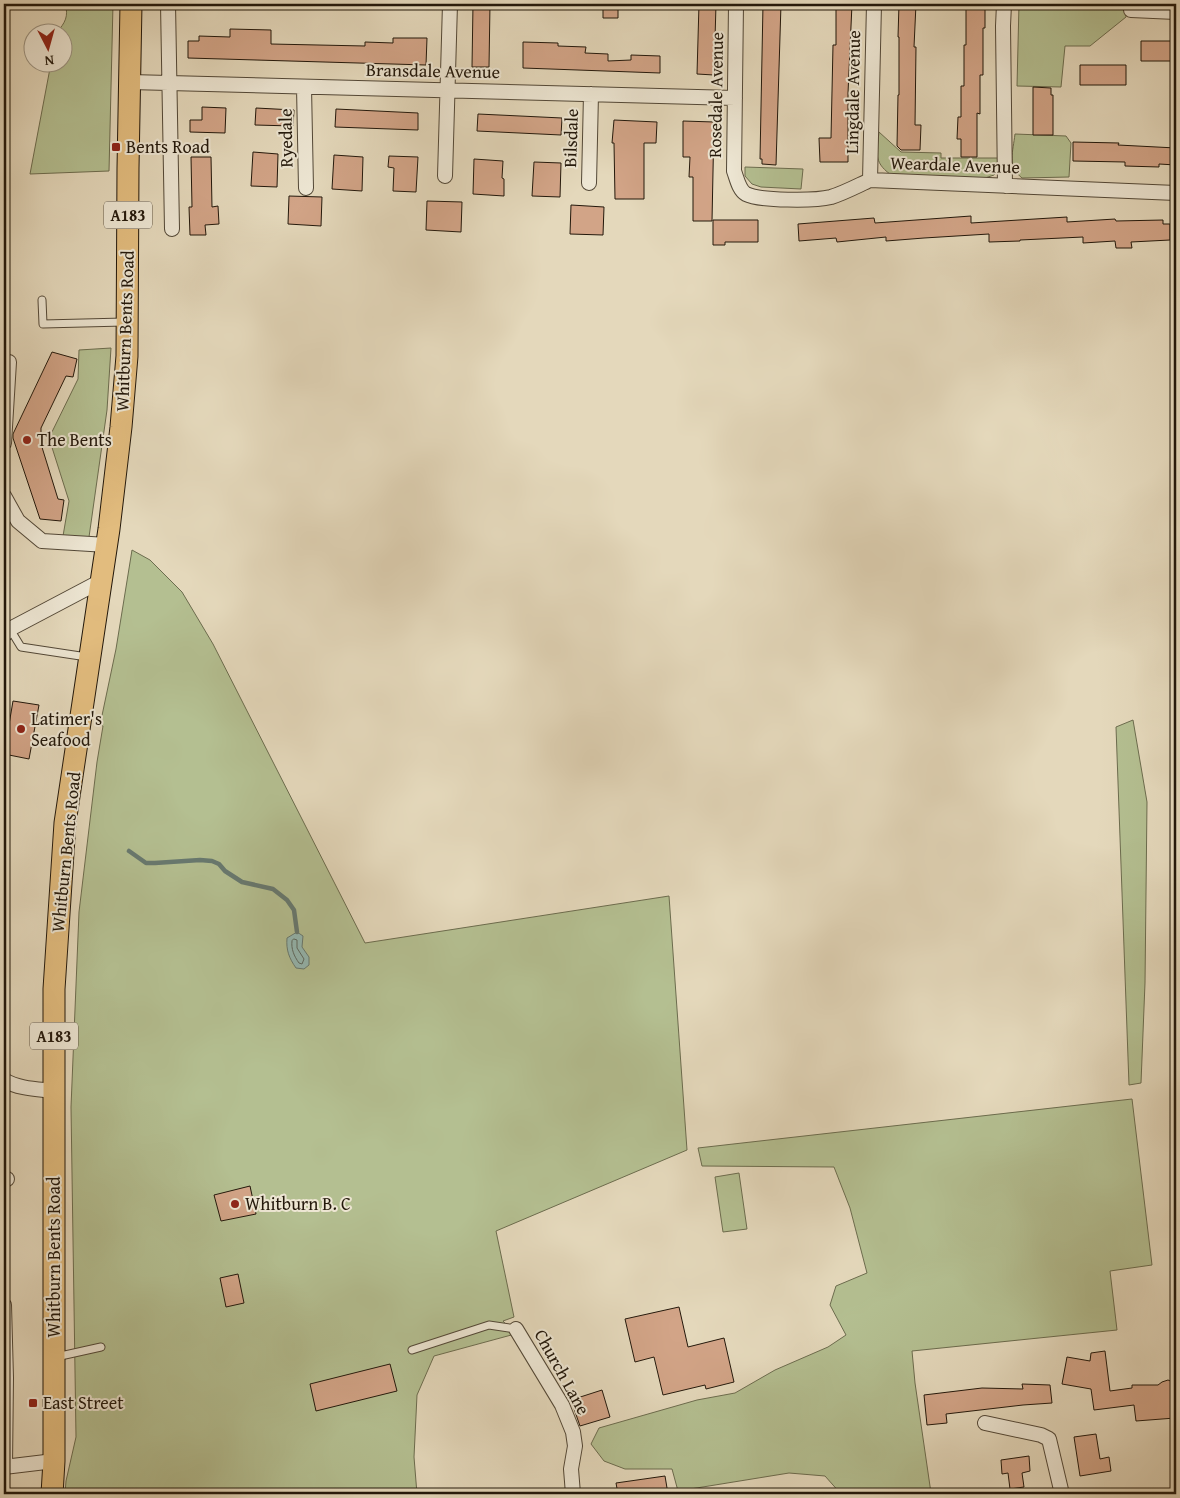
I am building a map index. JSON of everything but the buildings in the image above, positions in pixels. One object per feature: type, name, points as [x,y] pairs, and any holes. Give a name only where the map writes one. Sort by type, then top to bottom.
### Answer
[{"type":"main road","name":"Whitburn Bents Road","points":[[52,1494],[54,1461],[54,989],[65,823],[90,657],[97,583],[107,545],[121,427],[127,356],[131,4]]},
{"type":"street","points":[[168,4],[172,229]]},
{"type":"street","points":[[445,176],[450,4]]},
{"type":"street","name":"Rosedale Avenue","points":[[736,4],[734,171],[739,186]]},
{"type":"street","name":"Lingdale Avenue","points":[[870,180],[874,4]]},
{"type":"street","points":[[1004,4],[1005,186]]},
{"type":"street","points":[[1131,10],[1176,12]]},
{"type":"street","name":"Bransdale Avenue","points":[[130,82],[734,98]]},
{"type":"street","name":"Ryedale","points":[[304,87],[306,188]]},
{"type":"street","name":"Bilsdale","points":[[589,183],[591,94]]},
{"type":"street","name":"Weardale Avenue","points":[[739,186],[745,194],[759,198],[800,200],[830,197],[870,180],[1176,193]]},
{"type":"street","points":[[4,443],[9,362]]},
{"type":"street","points":[[4,496],[18,521],[42,541],[107,545]]},
{"type":"street","points":[[7,632],[97,583]]},
{"type":"street","points":[[4,1080],[13,1086],[54,1091]]},
{"type":"street","points":[[4,1306],[6,1378],[4,1466],[54,1461]]},
{"type":"street","name":"Church Lane","points":[[516,1329],[562,1404],[573,1432],[575,1446],[571,1469],[573,1494]]},
{"type":"street","points":[[985,1423],[1041,1435],[1049,1439],[1062,1494]]},
{"type":"lane","points":[[42,300],[43,324],[127,322]]},
{"type":"lane","points":[[7,632],[21,647],[90,657]]},
{"type":"lane","points":[[412,1350],[489,1325],[516,1329]]},
{"type":"lane","points":[[53,1358],[101,1347]]},
{"type":"green space","points":[[65,4],[113,4],[109,171],[30,174],[49,72],[72,72],[72,22],[64,22],[67,12]]},
{"type":"green space","points":[[1019,4],[1127,4],[1126,17],[1090,46],[1065,46],[1061,87],[1017,86]]},
{"type":"green space","points":[[879,132],[901,152],[941,153],[941,158],[1000,158],[1001,168],[994,175],[985,178],[890,174],[881,165],[877,156]]},
{"type":"green space","points":[[1015,134],[1066,136],[1071,143],[1069,177],[1022,178],[1014,169],[1012,158]]},
{"type":"green space","points":[[745,167],[803,169],[801,189],[761,187],[752,184],[745,176]]},
{"type":"green space","points":[[111,348],[107,410],[89,537],[63,536],[69,501],[49,438],[78,379],[79,350]]},
{"type":"green space","points":[[132,550],[150,560],[182,592],[213,644],[365,943],[669,896],[687,1150],[496,1231],[514,1317],[503,1321],[515,1334],[434,1356],[417,1395],[414,1457],[417,1494],[65,1494],[76,1437],[71,1107],[79,912],[103,726],[100,725],[116,649]]},
{"type":"green space","points":[[1133,720],[1147,802],[1145,983],[1141,1083],[1129,1085],[1116,727]]},
{"type":"green space","points":[[1132,1099],[1152,1265],[1110,1271],[1117,1330],[912,1351],[931,1493],[841,1494],[825,1476],[789,1473],[678,1491],[672,1469],[625,1469],[604,1461],[591,1444],[599,1428],[697,1400],[735,1393],[775,1370],[828,1347],[846,1335],[830,1305],[836,1286],[867,1273],[850,1208],[834,1167],[702,1166],[698,1148]]},
{"type":"green space","points":[[739,1173],[747,1229],[723,1232],[715,1177]]},
{"type":"water","points":[[297,932],[303,936],[302,947],[309,957],[309,965],[304,969],[296,968],[288,950],[287,938]]},
{"type":"waterway","points":[[129,851],[146,863],[156,863]]},
{"type":"waterway","points":[[155,863],[212,861],[219,864],[225,871],[242,882],[273,889],[287,900],[294,910],[297,932]]},
{"type":"place","name":"Bents Road","points":[[116,147]]},
{"type":"place","name":"The Bents","points":[[27,440]]},
{"type":"place","name":"Latimer's Seafood","points":[[21,729]]},
{"type":"place","name":"Whitburn B. C","points":[[235,1204]]},
{"type":"place","name":"East Street","points":[[33,1403]]}]
